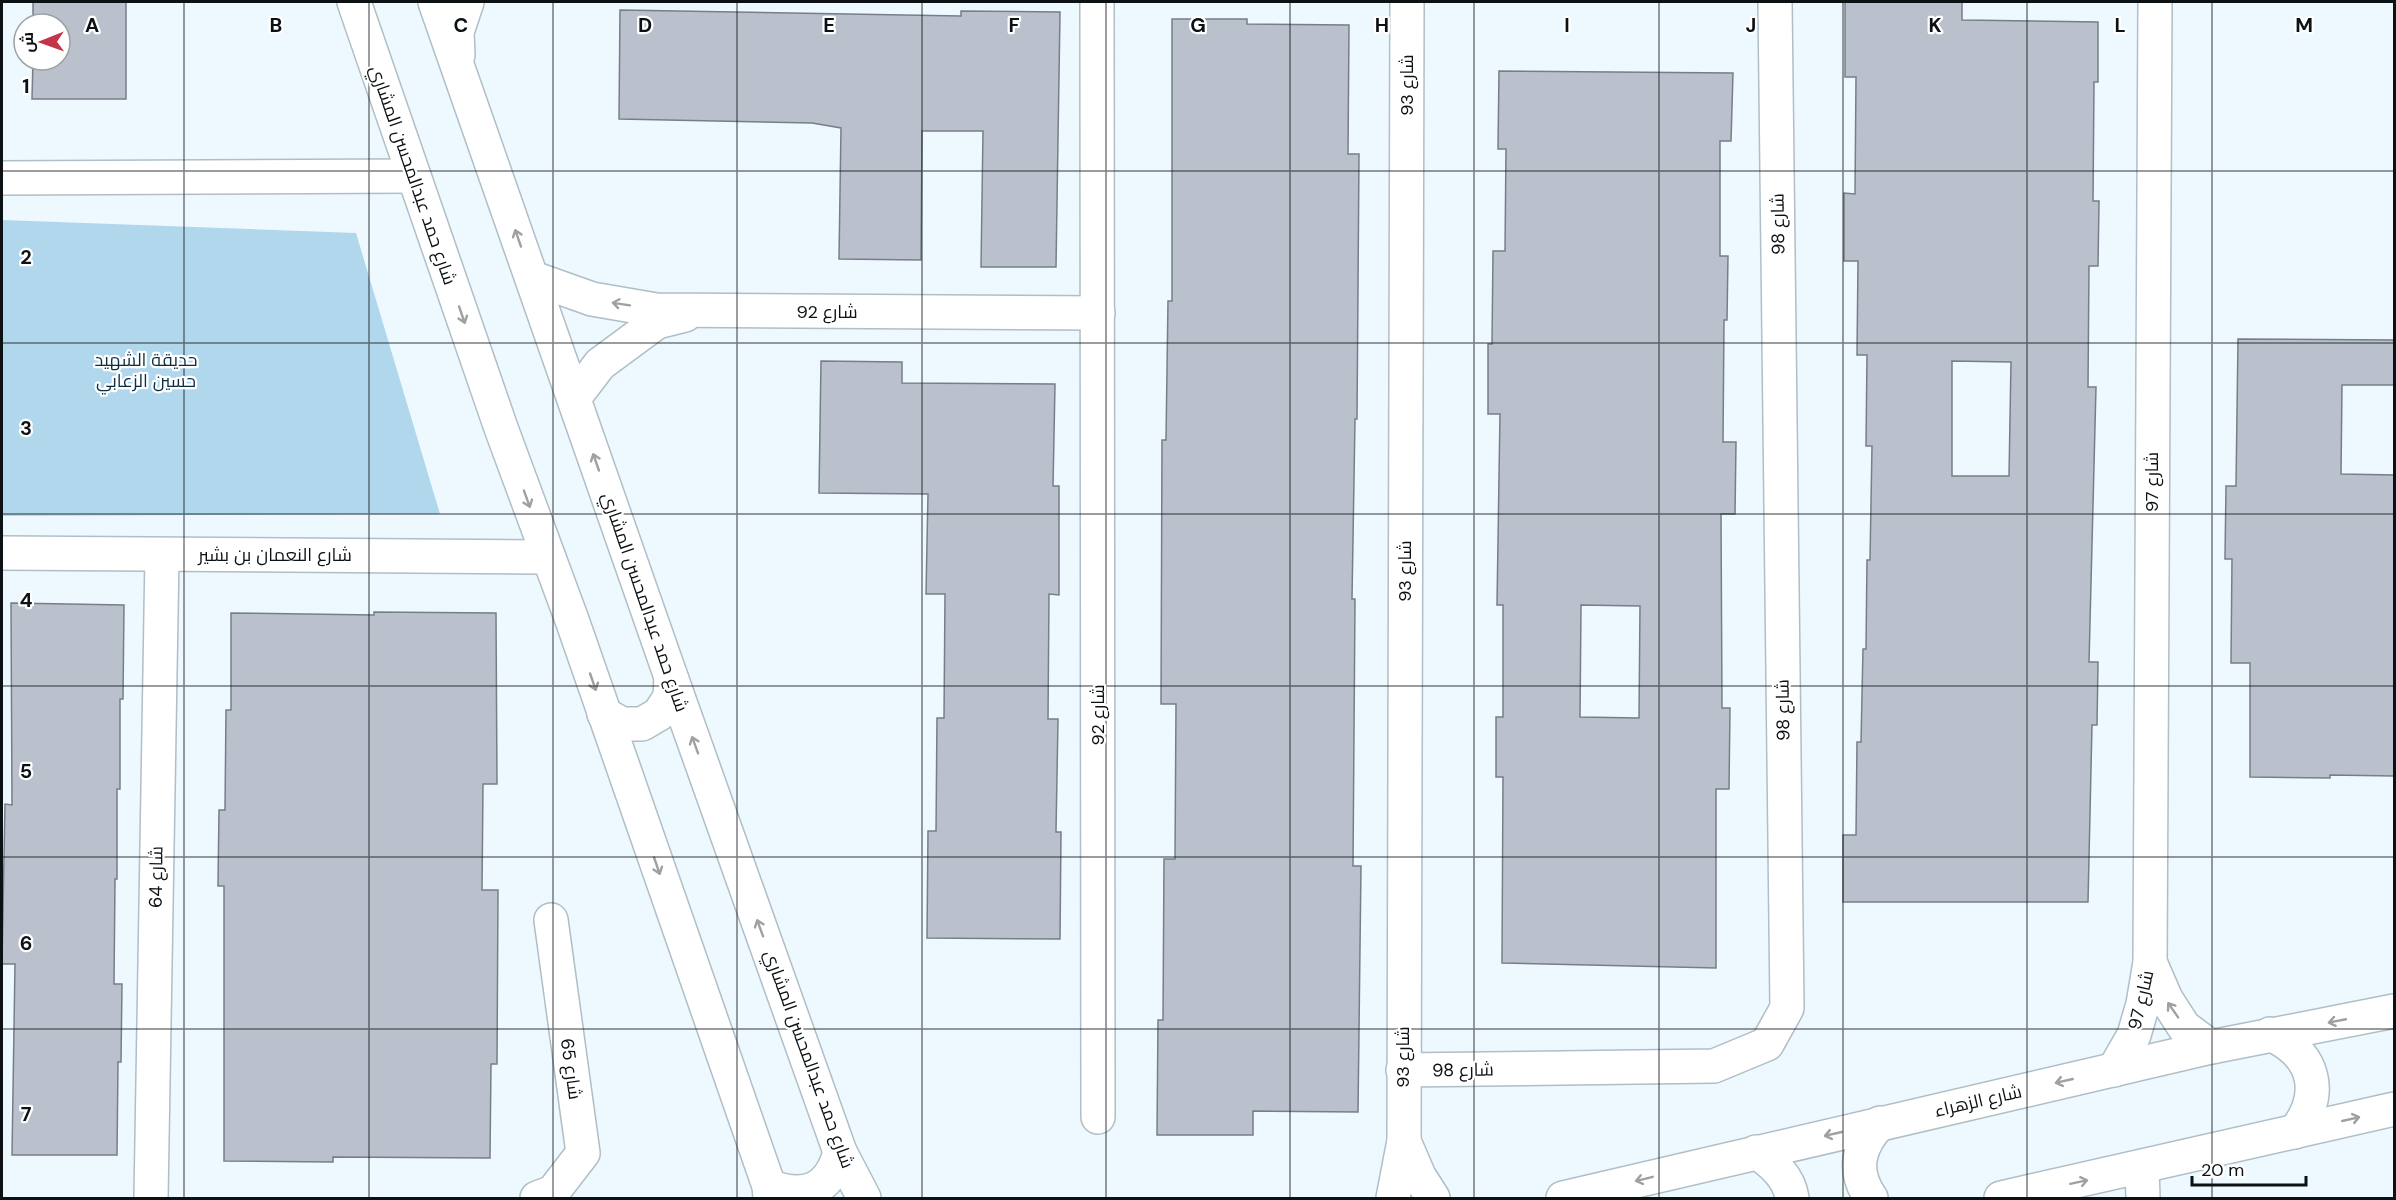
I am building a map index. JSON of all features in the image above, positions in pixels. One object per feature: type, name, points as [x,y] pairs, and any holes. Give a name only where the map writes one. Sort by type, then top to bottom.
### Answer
[{"type":"street","name":"شارع حمد عبدالمحسن المشاري","points":[[354,2],[770,1192]]},
{"type":"street","name":"شارع حمد عبدالمحسن المشاري","points":[[435,2],[840,1152],[864,1198]]},
{"type":"street","points":[[459,69],[457,32],[467,2]]},
{"type":"street","name":"شارع 92","points":[[1097,2],[1098,1117]]},
{"type":"street","name":"شارع 93","points":[[1393,1198],[1404,1141],[1407,2]]},
{"type":"street","name":"شارع 98","points":[[1403,1070],[1714,1066],[1767,1044],[1787,1008],[1775,2]]},
{"type":"street","name":"شارع 97","points":[[2114,1070],[2134,1035],[2144,1004],[2150,962],[2155,2]]},
{"type":"street","points":[[2,178],[414,176]]},
{"type":"street","name":"شارع 92","points":[[532,278],[592,299],[656,310],[1098,313]]},
{"type":"street","name":"شارع 92","points":[[574,398],[600,364],[657,322],[700,311]]},
{"type":"street","name":"شارع النعمان بن بشير","points":[[2,553],[548,557]]},
{"type":"street","name":"شارع 64","points":[[151,1198],[162,555]]},
{"type":"street","points":[[604,714],[622,724],[642,724],[659,714],[670,697],[671,677]]},
{"type":"street","name":"شارع 65","points":[[537,1198],[553,1192],[583,1153],[551,920]]},
{"type":"street","name":"شارع 97","points":[[2150,962],[2166,999],[2184,1027],[2211,1047]]},
{"type":"street","name":"شارع الزهراء","points":[[1563,1198],[2211,1047],[2394,1011]]},
{"type":"street","points":[[2270,1034],[2286,1041],[2300,1053],[2313,1085],[2311,1102],[2305,1118],[2295,1132]]},
{"type":"street","points":[[2001,1198],[2142,1183],[2295,1132],[2394,1109]]},
{"type":"street","points":[[1871,1198],[1864,1188],[1859,1171],[1861,1153],[1868,1136],[1880,1123]]},
{"type":"street","name":"شارع 93","points":[[1404,1141],[1419,1176],[1433,1198]]},
{"type":"street","points":[[770,1192],[799,1195],[814,1190],[827,1181],[836,1167],[840,1152]]},
{"type":"street","points":[[1756,1152],[1772,1162],[1784,1176],[1792,1198]]},
{"type":"green space","name":"حديقة الشهيد حسين الزعابي","points":[[2,220],[356,233],[440,514],[2,516]]},
{"type":"building","points":[[33,2],[126,2],[126,99],[32,99],[33,72],[72,72],[72,12],[33,12]]},
{"type":"building","points":[[1845,2],[1962,2],[1962,20],[2098,22],[2098,82],[2094,82],[2093,201],[2099,201],[2098,266],[2089,266],[2088,387],[2096,387],[2089,662],[2098,662],[2097,725],[2092,725],[2088,902],[1843,902],[1843,835],[1856,835],[1857,742],[1861,742],[1863,649],[1866,649],[1872,446],[1866,446],[1867,355],[1857,355],[1858,261],[1844,261],[1844,193],[1855,194],[1856,77],[1845,77]],"holes":[[[1952,361],[2011,362],[2009,476],[1952,476]]]},
{"type":"building","points":[[620,10],[961,16],[961,11],[1060,12],[1056,267],[981,267],[983,131],[922,131],[921,260],[839,259],[841,128],[812,123],[619,119]]},
{"type":"building","points":[[1172,19],[1247,19],[1247,24],[1349,25],[1348,154],[1359,154],[1357,419],[1355,419],[1352,599],[1355,599],[1353,866],[1361,866],[1358,1112],[1253,1111],[1253,1135],[1157,1135],[1158,1020],[1163,1020],[1164,859],[1175,859],[1176,704],[1161,704],[1162,440],[1166,440],[1168,301],[1172,301]]},
{"type":"building","points":[[1499,71],[1733,73],[1731,141],[1720,141],[1720,256],[1728,256],[1727,320],[1724,320],[1723,442],[1736,442],[1735,514],[1721,514],[1722,708],[1730,708],[1729,789],[1716,789],[1716,968],[1502,963],[1503,777],[1496,777],[1496,717],[1503,717],[1503,605],[1497,605],[1500,414],[1488,414],[1488,344],[1492,344],[1493,251],[1505,251],[1506,149],[1498,149]],"holes":[[[1581,605],[1640,606],[1639,718],[1580,717]]]},
{"type":"building","points":[[2238,339],[2394,340],[2394,385],[2342,385],[2341,474],[2394,475],[2394,776],[2250,777],[2250,663],[2231,663],[2232,559],[2225,559],[2226,486],[2236,486]]},
{"type":"building","points":[[821,361],[902,362],[902,383],[1055,384],[1053,486],[1059,486],[1059,595],[1049,594],[1048,719],[1058,719],[1056,832],[1061,832],[1060,939],[927,938],[928,831],[936,831],[937,718],[944,718],[945,594],[926,594],[928,494],[819,493]]},
{"type":"building","points":[[11,603],[124,605],[123,699],[120,699],[120,789],[117,789],[117,879],[115,879],[114,984],[122,984],[117,1155],[12,1155],[15,964],[2,964],[5,804],[12,805]]},
{"type":"building","points":[[374,612],[496,613],[497,784],[483,784],[482,890],[498,890],[497,1064],[491,1064],[490,1158],[333,1157],[333,1162],[224,1161],[224,886],[218,886],[219,810],[225,810],[226,710],[231,710],[231,613],[374,615]]}]
